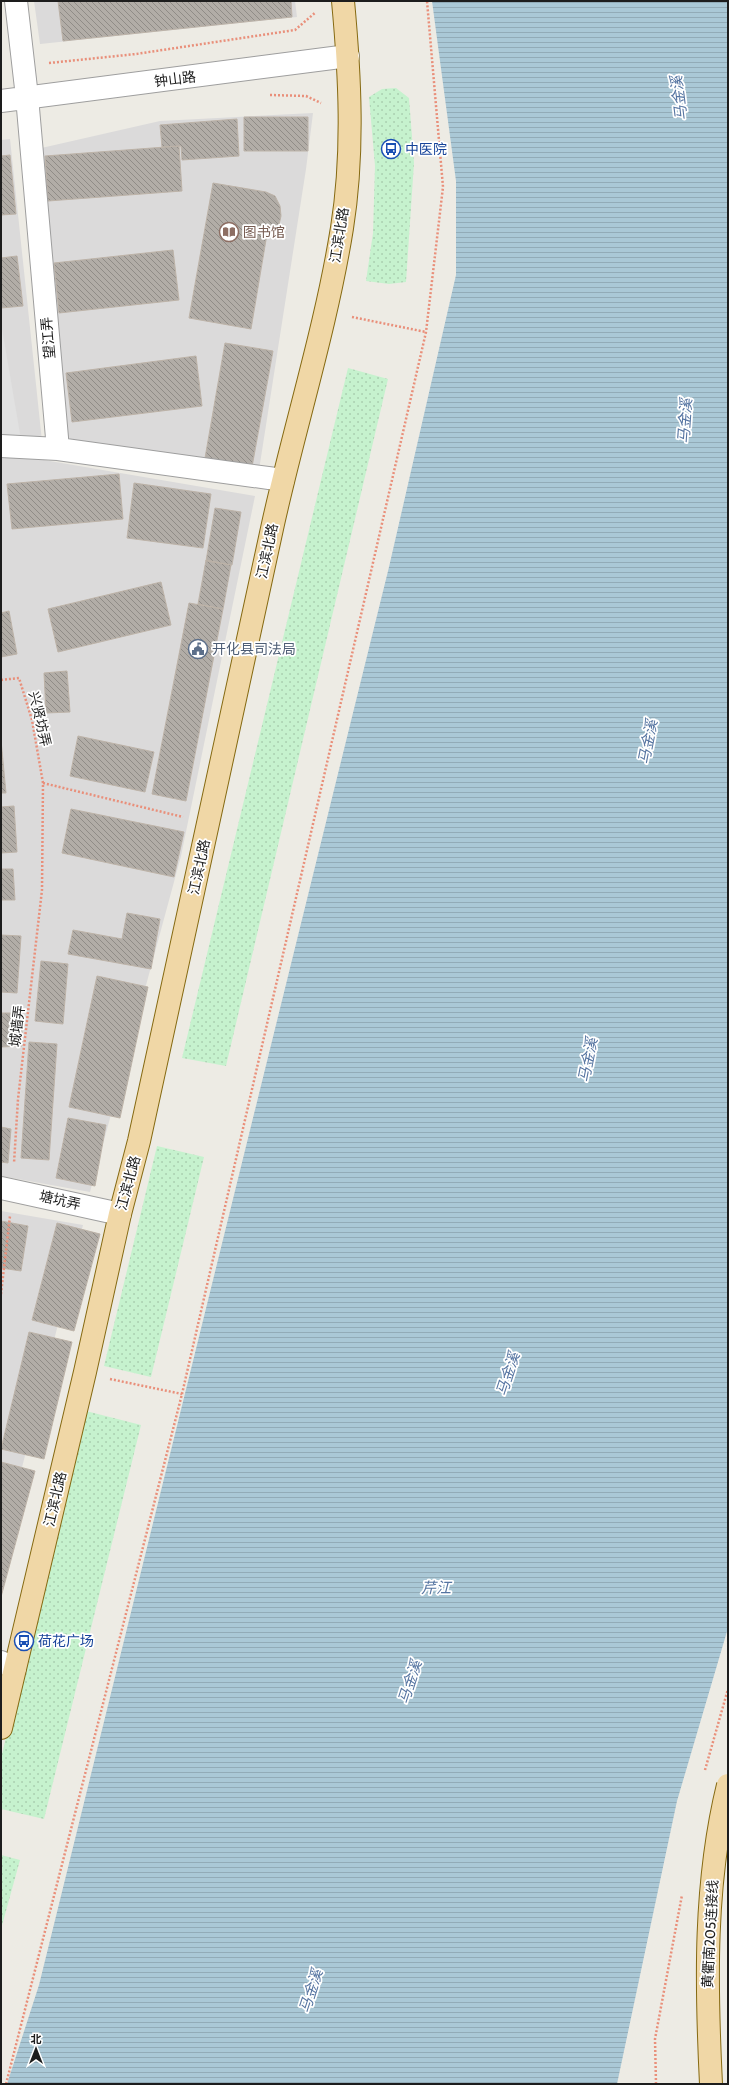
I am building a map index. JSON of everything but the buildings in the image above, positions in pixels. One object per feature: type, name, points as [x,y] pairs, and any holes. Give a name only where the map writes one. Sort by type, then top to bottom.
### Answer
[{"type":"main road","name":"江滨北路","points":[[1,1728],[8,1665],[85,1372],[120,1214],[139,1141],[283,480],[326,312],[342,227],[350,147],[348,56],[343,1]]},
{"type":"main road","name":"黄衢南205连接线","points":[[711,2084],[707,2004],[708,1920],[719,1821],[728,1785]]},
{"type":"street","name":"望江弄","points":[[16,1],[24,65],[58,449]]},
{"type":"street","name":"钟山路","points":[[1,101],[348,56]]},
{"type":"street","points":[[1,446],[58,449],[283,480]]},
{"type":"street","name":"塘坑弄","points":[[7,1189],[120,1214]]},
{"type":"path","points":[[6,2084],[182,1394],[426,332],[443,187],[427,1]]},
{"type":"path","points":[[24,65],[136,54],[295,30],[316,12]]},
{"type":"path","points":[[326,312],[426,332]]},
{"type":"path","name":"兴贤坊弄","points":[[1,680],[19,678],[32,720],[43,783]]},
{"type":"path","points":[[43,783],[208,823]]},
{"type":"path","name":"城墙弄","points":[[1,1294],[7,1189],[42,890],[43,783]]},
{"type":"path","points":[[85,1372],[182,1394]]},
{"type":"shaded area","points":[[34,1],[295,1],[297,17],[40,44]]},
{"type":"shaded area","points":[[313,113],[306,169],[259,470],[67,444],[37,149],[160,121]]},
{"type":"shaded area","points":[[10,139],[44,460],[255,496],[181,856],[90,1192],[1,1176],[1,140]]},
{"type":"shaded area","points":[[1,323],[24,457],[1,457]]},
{"type":"shaded area","points":[[1,1211],[83,1225],[1,1551]]},
{"type":"green space","points":[[396,88],[409,98],[414,163],[406,282],[389,284],[366,281],[373,233],[375,166],[369,97],[382,89]]},
{"type":"green space","points":[[348,368],[388,379],[226,1066],[182,1058]]},
{"type":"green space","points":[[157,1146],[204,1157],[151,1377],[104,1366]]},
{"type":"green space","points":[[86,1411],[141,1425],[44,1819],[1,1809],[1,1758]]},
{"type":"green space","points":[[1,1855],[20,1860],[1,1929]]},
{"type":"water","name":"芹江","points":[[432,1],[728,1],[728,1628],[677,1801],[617,2084],[7,2084],[39,1985],[389,567],[456,275],[456,181]]},
{"type":"place","name":"中医院","points":[[391,149]]},
{"type":"place","name":"图书馆","points":[[229,232]]},
{"type":"place","name":"开化县司法局","points":[[198,649]]},
{"type":"place","name":"荷花广场","points":[[24,1641]]},
{"type":"water label","name":"马金溪","points":[[679,98]]},
{"type":"water label","name":"马金溪","points":[[685,421]]},
{"type":"water label","name":"马金溪","points":[[648,742]]},
{"type":"water label","name":"马金溪","points":[[588,1060]]},
{"type":"water label","name":"马金溪","points":[[508,1374]]},
{"type":"water label","name":"马金溪","points":[[410,1682]]},
{"type":"water label","name":"马金溪","points":[[311,1991]]}]
